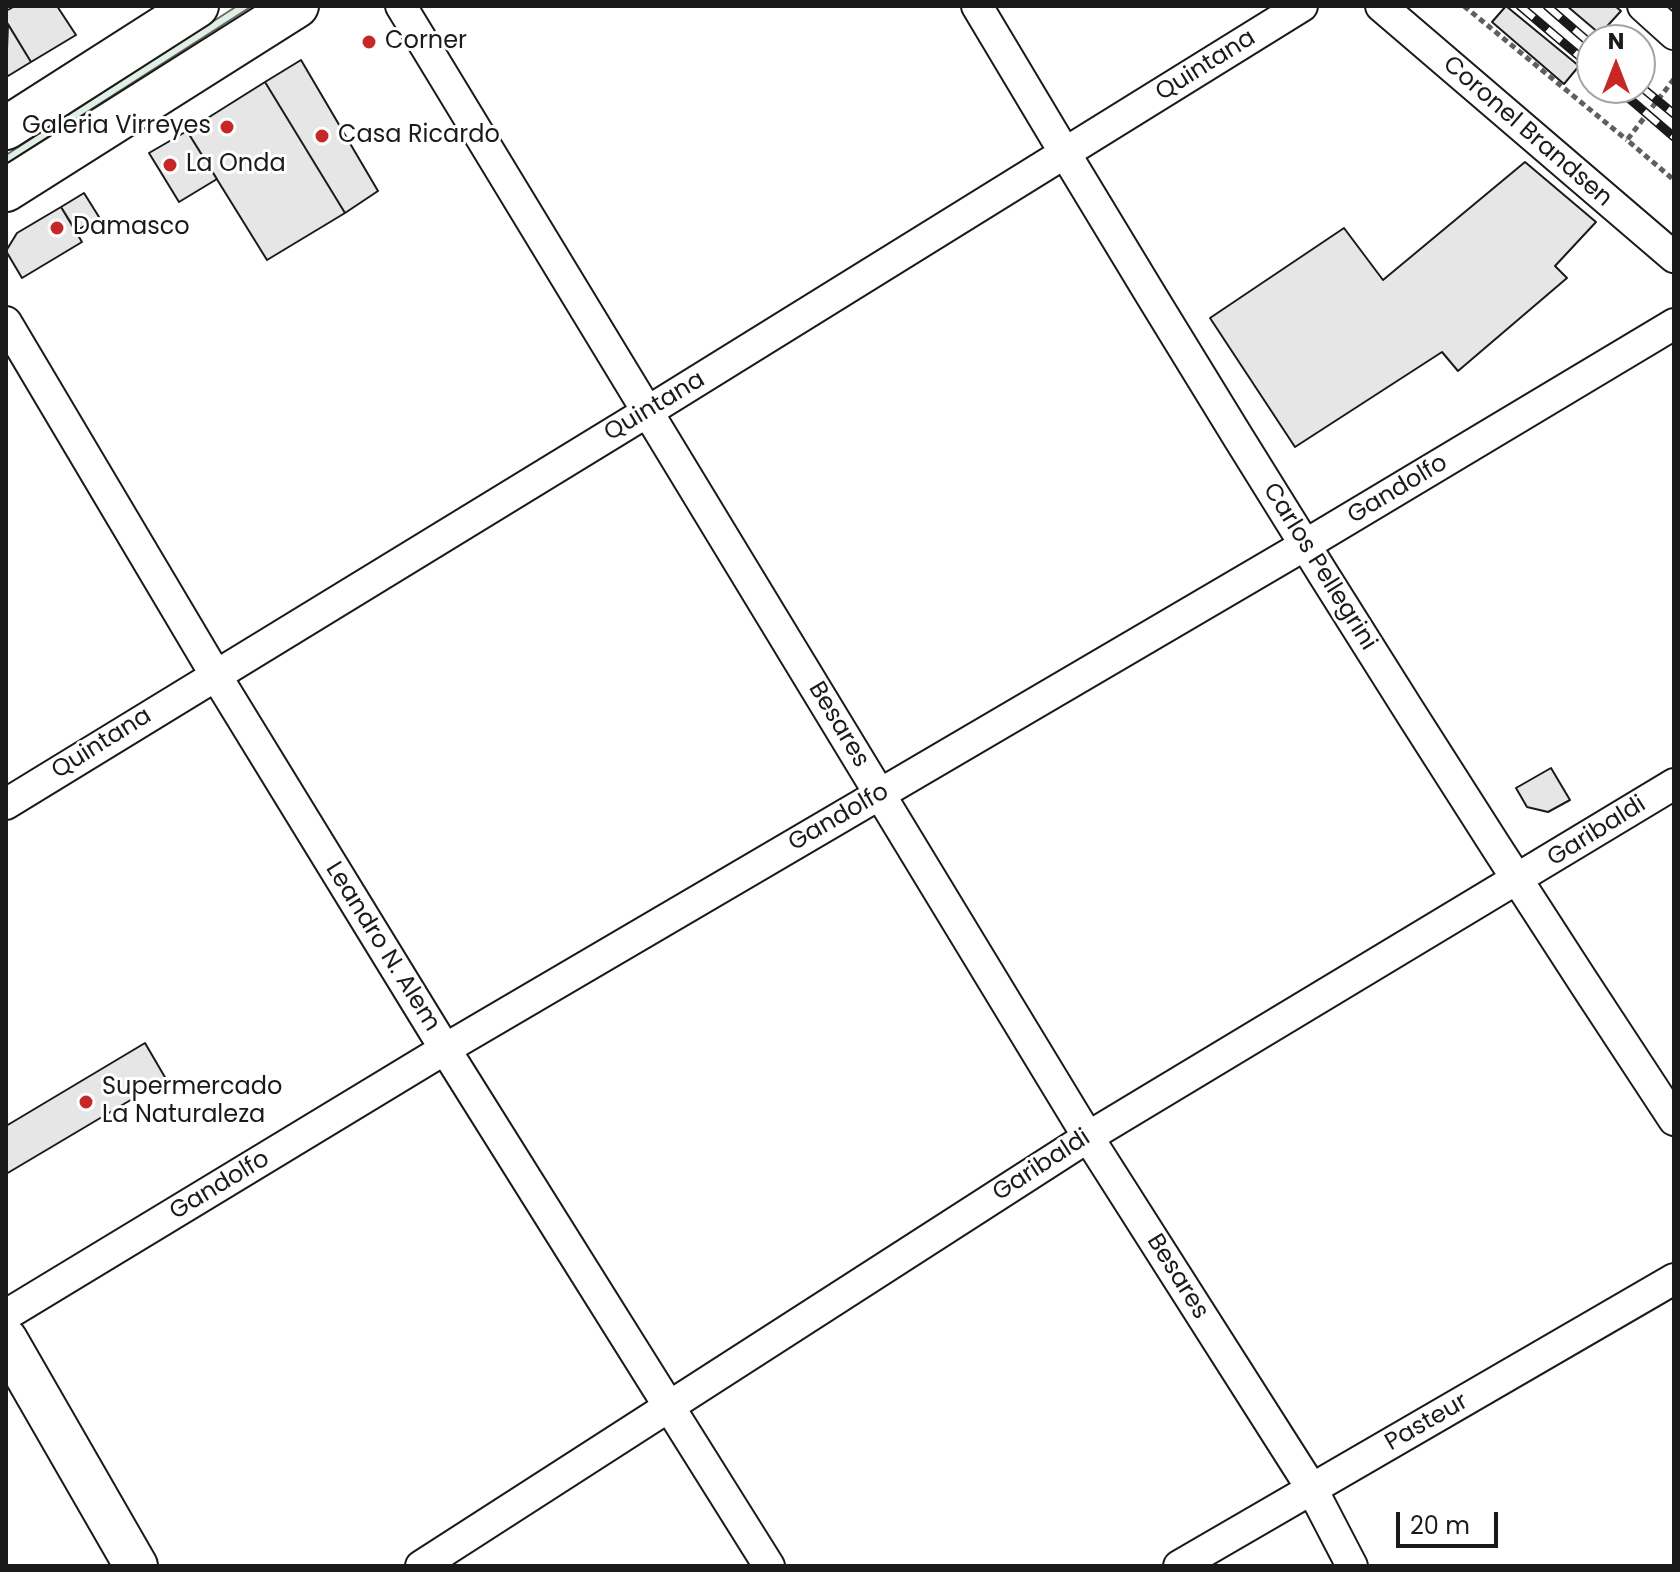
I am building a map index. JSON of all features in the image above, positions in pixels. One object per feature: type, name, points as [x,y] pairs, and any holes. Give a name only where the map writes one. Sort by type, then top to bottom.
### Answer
[{"type":"main road","points":[[6,128],[197,6]]},
{"type":"main road","points":[[6,190],[297,6]]},
{"type":"main road","points":[[6,1340],[136,1566]]},
{"type":"street","name":"Besares","points":[[401,6],[1088,1137],[1312,1489],[1352,1566]]},
{"type":"street","name":"Carlos Pellegrini","points":[[977,6],[1305,545],[1516,881],[1674,1120]]},
{"type":"street","name":"Quintana","points":[[6,804],[1065,155],[1302,6]]},
{"type":"street","name":"Coronel Brandsen","points":[[1381,6],[1674,257]]},
{"type":"street","points":[[1643,6],[1674,34]]},
{"type":"street","name":"Leandro N. Alem","points":[[6,322],[215,674],[445,1049],[769,1566]]},
{"type":"street","name":"Gandolfo","points":[[6,1315],[445,1049],[1305,545],[1674,324]]},
{"type":"street","name":"Garibaldi","points":[[421,1566],[1088,1137],[1674,784]]},
{"type":"street","name":"Pasteur","points":[[1179,1566],[1674,1279]]},
{"type":"path","points":[[1464,6],[1674,180]]},
{"type":"path","points":[[1627,140],[1674,79]]},
{"type":"green space","points":[[237,6],[252,6],[6,164],[6,155]]},
{"type":"building","points":[[15,6],[57,6],[76,35],[31,62],[6,21],[6,11]]},
{"type":"building","points":[[1506,6],[1576,64],[1576,70],[1564,84],[1492,22]]},
{"type":"building","points":[[1567,6],[1615,6],[1621,11],[1609,24],[1588,24]]},
{"type":"building","points":[[8,24],[31,62],[8,76],[6,74]]},
{"type":"building","name":"Casa Ricardo","points":[[301,60],[378,191],[345,213],[265,82]]},
{"type":"building","points":[[265,82],[345,213],[267,260],[187,131]]},
{"type":"building","points":[[187,131],[217,179],[179,202],[149,153]]},
{"type":"building","points":[[1525,162],[1596,222],[1555,266],[1567,278],[1458,371],[1442,352],[1295,447],[1210,318],[1344,228],[1383,280]]},
{"type":"building","points":[[84,193],[99,217],[76,231],[61,207]]},
{"type":"building","points":[[61,207],[82,242],[22,278],[6,251],[17,233]]},
{"type":"building","points":[[1551,768],[1570,800],[1548,812],[1527,807],[1516,788]]},
{"type":"building","name":"Supermercado La Naturaleza","points":[[145,1043],[166,1079],[6,1174],[6,1126]]},
{"type":"railway","points":[[1520,6],[1576,53]]},
{"type":"railway","points":[[1547,6],[1576,31]]},
{"type":"railway","points":[[1656,99],[1674,114]]},
{"type":"railway","points":[[1636,104],[1674,137]]},
{"type":"place","name":"Corner","points":[[369,42]]},
{"type":"place","name":"Galeria Virreyes","points":[[227,127]]},
{"type":"place","name":"Casa Ricardo","points":[[322,136]]},
{"type":"place","name":"La Onda","points":[[170,165]]},
{"type":"place","name":"Damasco","points":[[57,228]]},
{"type":"place","name":"Supermercado La Naturaleza","points":[[86,1102]]}]
